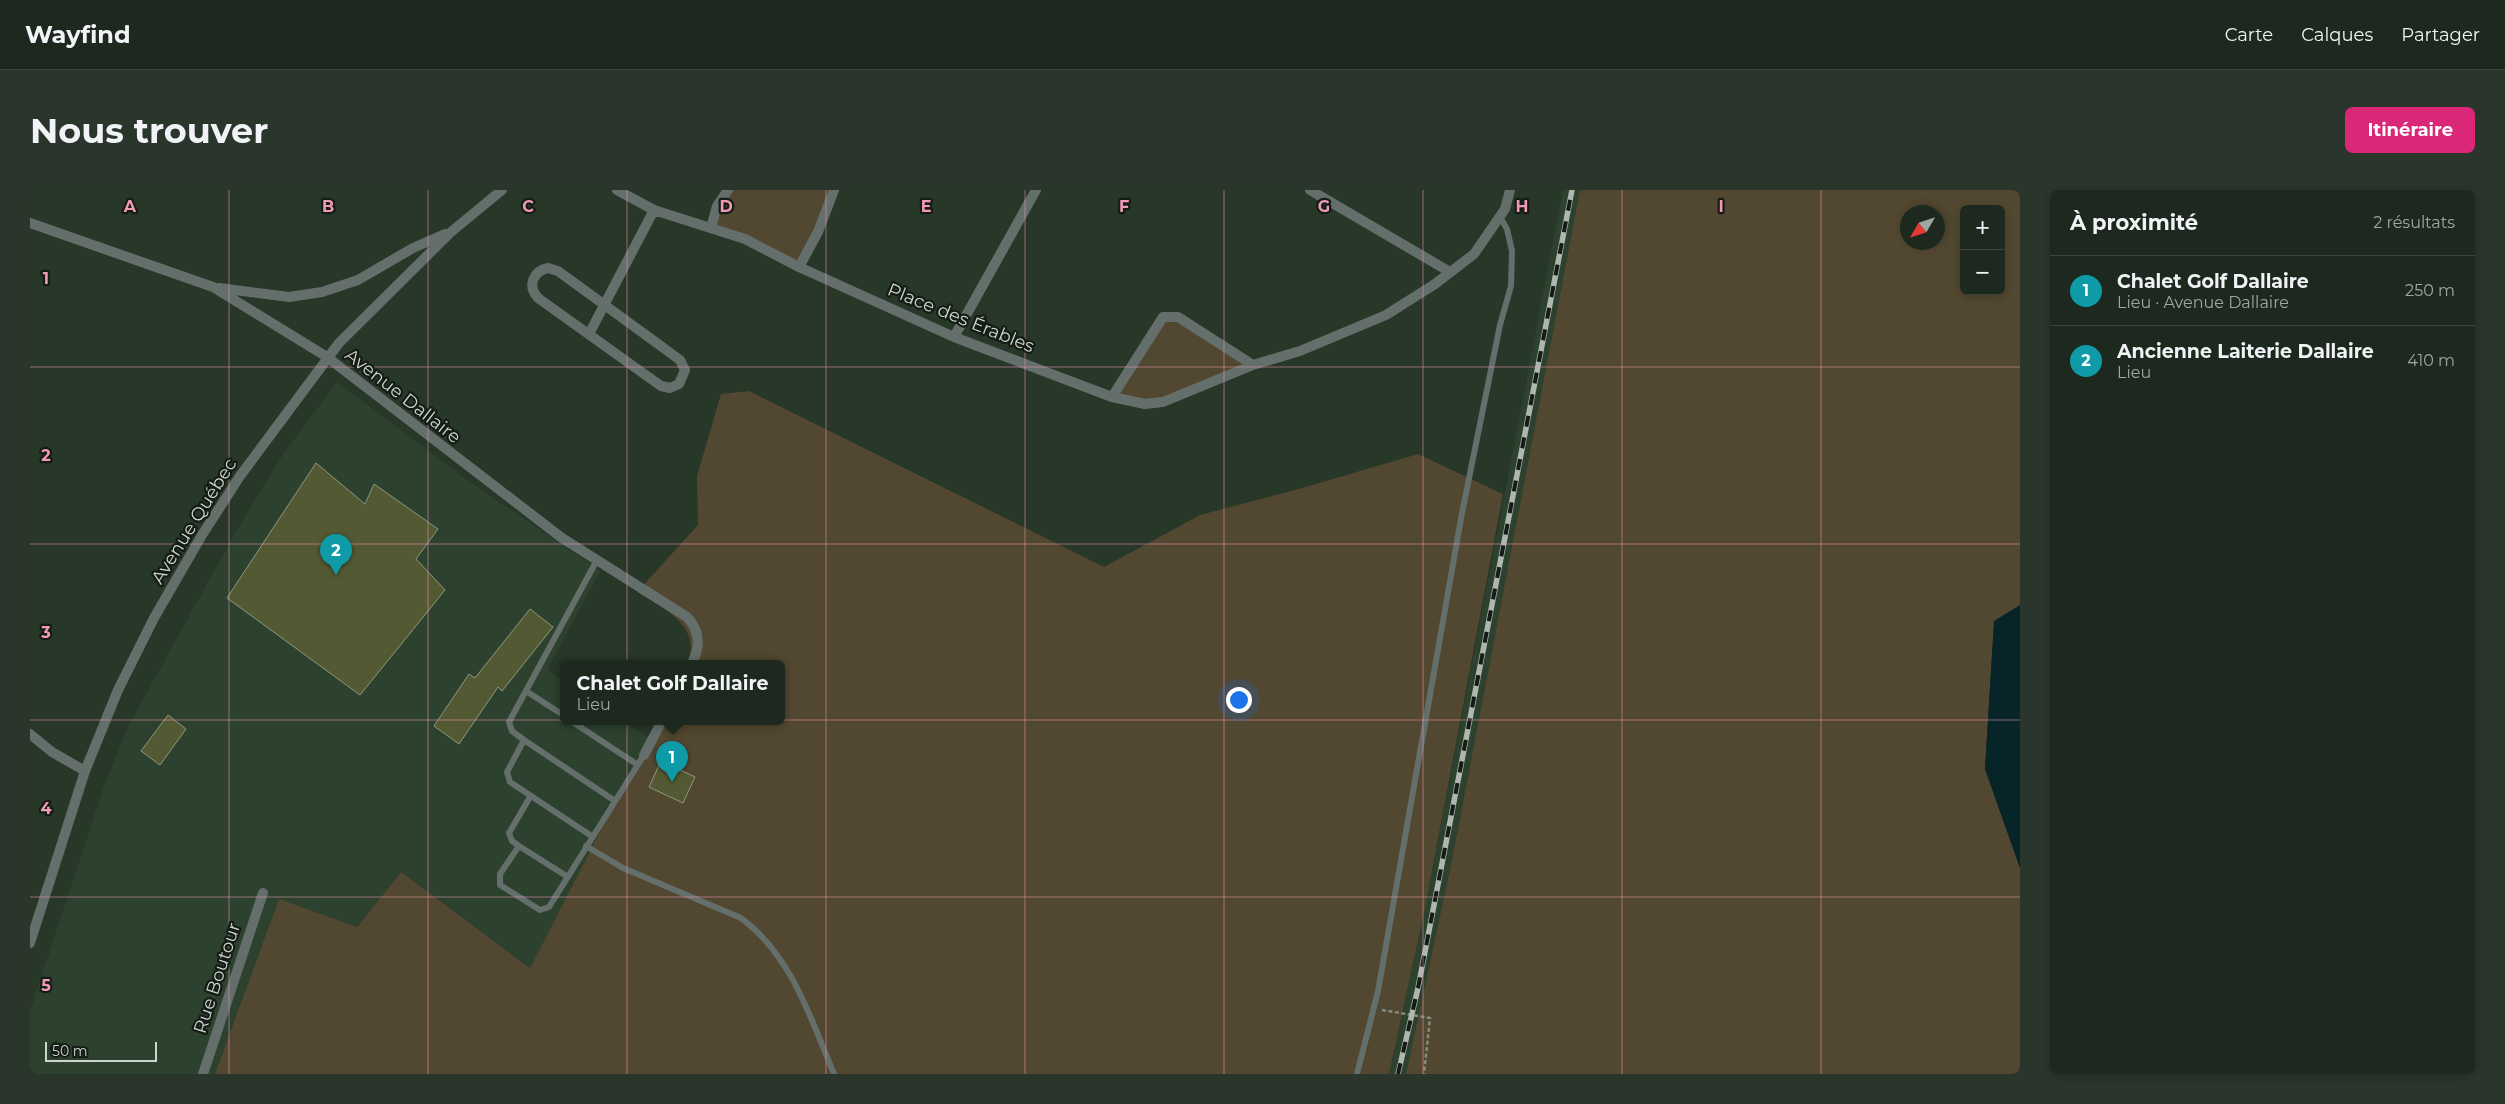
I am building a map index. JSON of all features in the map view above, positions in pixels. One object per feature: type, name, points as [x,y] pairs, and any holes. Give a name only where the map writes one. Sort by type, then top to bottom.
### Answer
[{"type":"street","name":"Avenue Québec","points":[[30,943],[85,771],[118,690],[154,618],[240,476],[327,357],[397,283],[451,232],[502,190]]},
{"type":"street","name":"Place des Érables","points":[[617,190],[654,210],[745,239],[799,267],[954,336],[1131,403],[1163,402],[1253,365],[1300,351],[1386,315],[1435,284],[1474,254],[1505,209],[1510,190]]},
{"type":"street","points":[[711,228],[717,206],[728,190]]},
{"type":"street","points":[[799,267],[818,232],[834,190]]},
{"type":"street","points":[[954,336],[1036,190]]},
{"type":"street","points":[[1310,190],[1450,272]]},
{"type":"street","points":[[589,334],[654,210]]},
{"type":"street","name":"Avenue Dallaire","points":[[30,223],[213,287],[327,357],[562,538],[687,617],[695,626],[698,637],[698,644],[693,660]]},
{"type":"street","points":[[213,287],[288,297],[322,292],[358,280],[412,248],[451,232]]},
{"type":"street","points":[[543,269],[553,269],[605,304],[680,360],[685,370],[682,380],[675,387],[661,386],[589,334],[538,298],[532,290],[534,276],[543,269]]},
{"type":"street","points":[[1112,396],[1163,317],[1178,317],[1253,365]]},
{"type":"street","points":[[644,756],[660,725]]},
{"type":"street","points":[[30,734],[52,752],[85,771]]},
{"type":"street","name":"Rue Boutour","points":[[203,1074],[263,893]]},
{"type":"lane","points":[[1357,1074],[1380,981],[1462,513],[1500,325],[1511,286],[1512,251],[1507,229],[1500,217]]},
{"type":"lane","points":[[597,560],[509,722],[512,731],[524,740],[616,801]]},
{"type":"lane","points":[[526,691],[560,713]]},
{"type":"lane","points":[[577,725],[638,765]]},
{"type":"lane","points":[[524,740],[507,772],[510,782],[530,797],[593,836]]},
{"type":"lane","points":[[518,846],[500,874],[500,884],[540,910],[549,906],[644,756]]},
{"type":"lane","points":[[530,797],[510,833],[512,842],[568,876]]},
{"type":"lane","points":[[586,846],[623,868],[741,918],[755,929],[778,955],[796,984],[834,1074]]},
{"type":"path","points":[[1374,1008],[1430,1018],[1424,1074]]},
{"type":"shaded area","points":[[728,190],[834,190],[799,267],[711,228]]},
{"type":"shaded area","points":[[1563,190],[1580,190],[1452,860],[1406,1074],[1389,1074],[1424,913]]},
{"type":"shaded area","points":[[1580,190],[2020,190],[2020,605],[1994,622],[1985,769],[2020,868],[2020,1074],[1406,1074],[1452,860]]},
{"type":"shaded area","points":[[1163,317],[1178,317],[1253,365],[1163,402],[1112,397]]},
{"type":"shaded area","points":[[337,382],[467,480],[600,571],[547,670],[560,679],[560,725],[629,725],[648,738],[530,968],[401,872],[357,927],[224,1048],[215,1074],[30,1074],[30,1012],[103,789],[128,727],[235,533],[284,453]]},
{"type":"shaded area","points":[[749,391],[1104,567],[1200,515],[1418,454],[1503,494],[1424,913],[1389,1074],[215,1074],[279,899],[357,927],[401,872],[530,968],[655,725],[785,725],[785,660],[688,660],[691,650],[690,639],[685,629],[678,620],[658,604],[637,592],[698,525],[697,476],[721,394]]},
{"type":"water","points":[[2020,605],[2020,868],[1985,769],[1994,621]]},
{"type":"building","points":[[316,463],[365,504],[374,484],[438,529],[416,559],[445,590],[360,695],[227,598]]},
{"type":"building","points":[[530,609],[553,627],[502,691],[498,687],[459,744],[434,726],[469,674],[475,678]]},
{"type":"building","points":[[168,715],[186,729],[160,765],[141,751]]},
{"type":"building","points":[[661,761],[695,777],[683,803],[649,787]]},
{"type":"railway","points":[[1398,1074],[1418,988],[1572,190]]},
{"type":"place","name":"Ancienne Laiterie Dallaire","points":[[336,575]]},
{"type":"place","name":"Chalet Golf Dallaire","points":[[672,782]]}]
